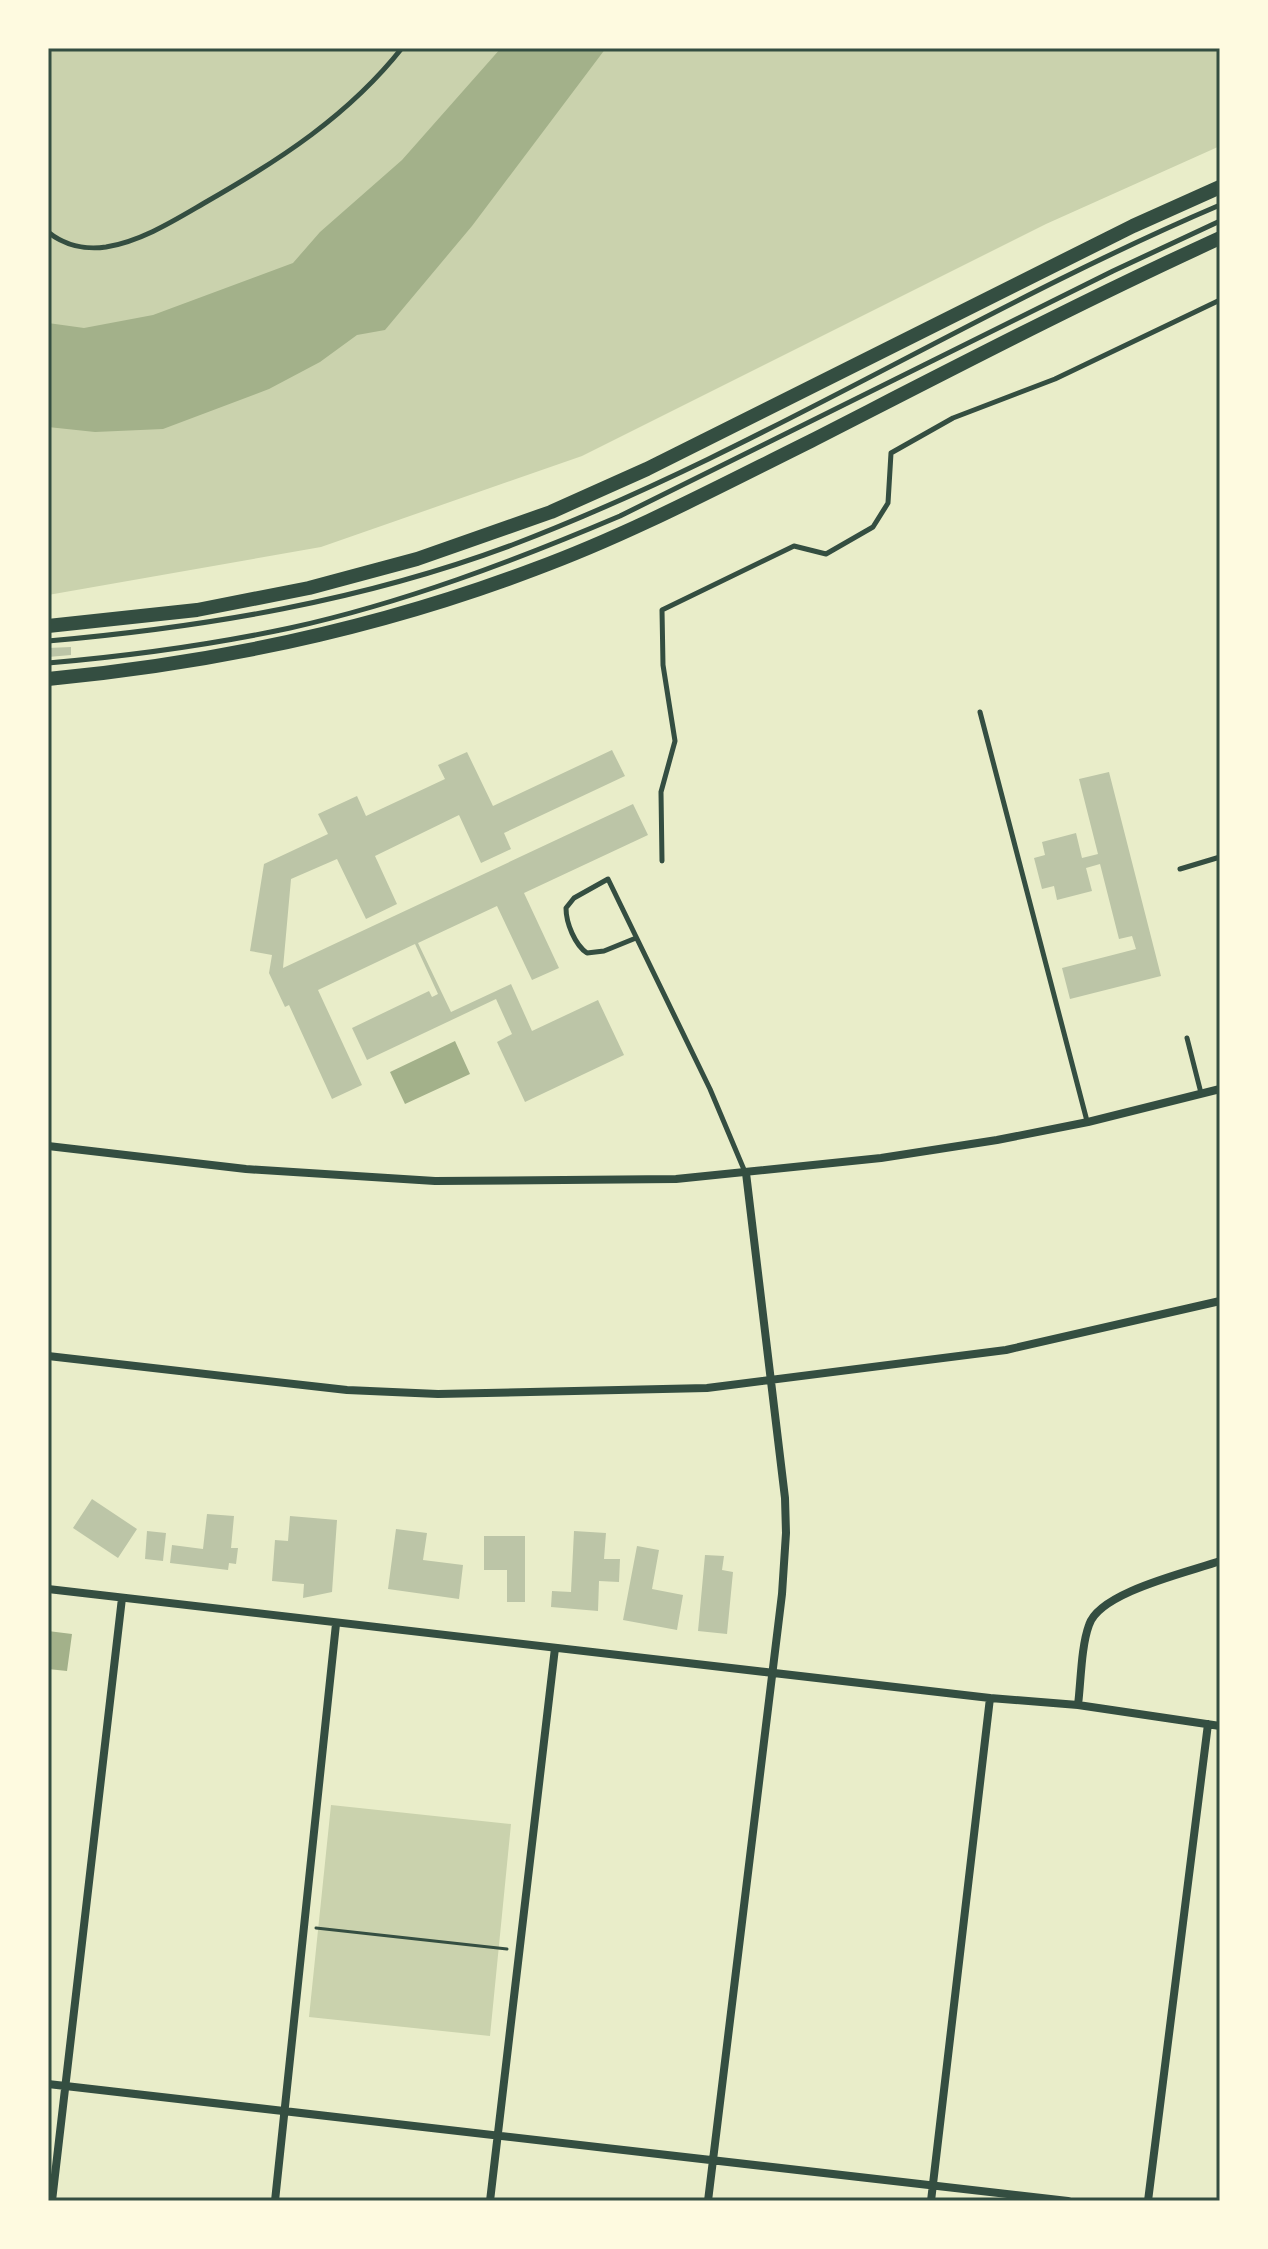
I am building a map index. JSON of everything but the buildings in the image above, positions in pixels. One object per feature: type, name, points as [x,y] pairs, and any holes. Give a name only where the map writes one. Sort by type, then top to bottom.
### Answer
[{"type":"main road","points":[[48,626],[142,617],[266,597],[368,573],[551,512],[647,469],[1133,226],[1220,187]]},
{"type":"main road","points":[[48,679],[178,664],[274,647],[403,614],[535,569],[677,507],[1220,238]]},
{"type":"street","points":[[48,1146],[246,1169],[435,1181],[607,1181],[746,1173],[881,1158],[1088,1122],[1220,1089]]},
{"type":"street","points":[[708,2201],[786,1533],[785,1498],[746,1173]]},
{"type":"street","points":[[48,1356],[347,1390],[438,1394],[707,1388],[1006,1350],[1220,1301]]},
{"type":"street","points":[[1078,1705],[1089,1623],[1101,1607],[1120,1596],[1220,1561]]},
{"type":"street","points":[[48,1589],[990,1698],[1078,1705],[1220,1726]]},
{"type":"street","points":[[52,2201],[122,1598]]},
{"type":"street","points":[[275,2201],[336,1624]]},
{"type":"street","points":[[490,2201],[555,1648]]},
{"type":"street","points":[[931,2201],[990,1698]]},
{"type":"street","points":[[1148,2201],[1208,1724]]},
{"type":"street","points":[[48,2084],[1068,2201]]},
{"type":"lane","points":[[48,232],[77,246],[105,247],[130,241],[164,226],[275,161],[317,131],[372,85],[402,48]]},
{"type":"lane","points":[[48,641],[160,631],[273,612],[357,593],[509,546],[620,500],[1220,205]]},
{"type":"lane","points":[[48,663],[187,647],[292,627],[384,603],[559,542],[620,516],[1086,284],[1220,221]]},
{"type":"lane","points":[[662,861],[661,792],[675,741],[663,665],[662,610],[794,546],[826,554],[873,527],[888,503],[891,453],[953,418],[1055,379],[1220,300]]},
{"type":"lane","points":[[980,712],[1088,1122]]},
{"type":"lane","points":[[1180,869],[1220,857]]},
{"type":"lane","points":[[636,938],[604,951],[587,953],[579,946],[566,908],[574,898],[608,879],[710,1089],[746,1173]]},
{"type":"lane","points":[[1187,1038],[1201,1094]]},
{"type":"path","points":[[305,1927],[519,1951]]},
{"type":"shaded area","points":[[48,48],[1220,48],[1220,146],[1046,224],[582,456],[321,547],[48,595]]},
{"type":"shaded area","points":[[501,48],[606,48],[472,226],[385,330],[357,335],[320,362],[269,389],[163,429],[95,432],[48,427],[48,323],[84,328],[153,315],[293,263],[320,232],[402,160]]},
{"type":"shaded area","points":[[455,1041],[470,1074],[405,1104],[390,1072]]},
{"type":"shaded area","points":[[48,1631],[72,1634],[67,1671],[48,1669]]},
{"type":"shaded area","points":[[331,1805],[511,1824],[490,2036],[309,2017]]}]
